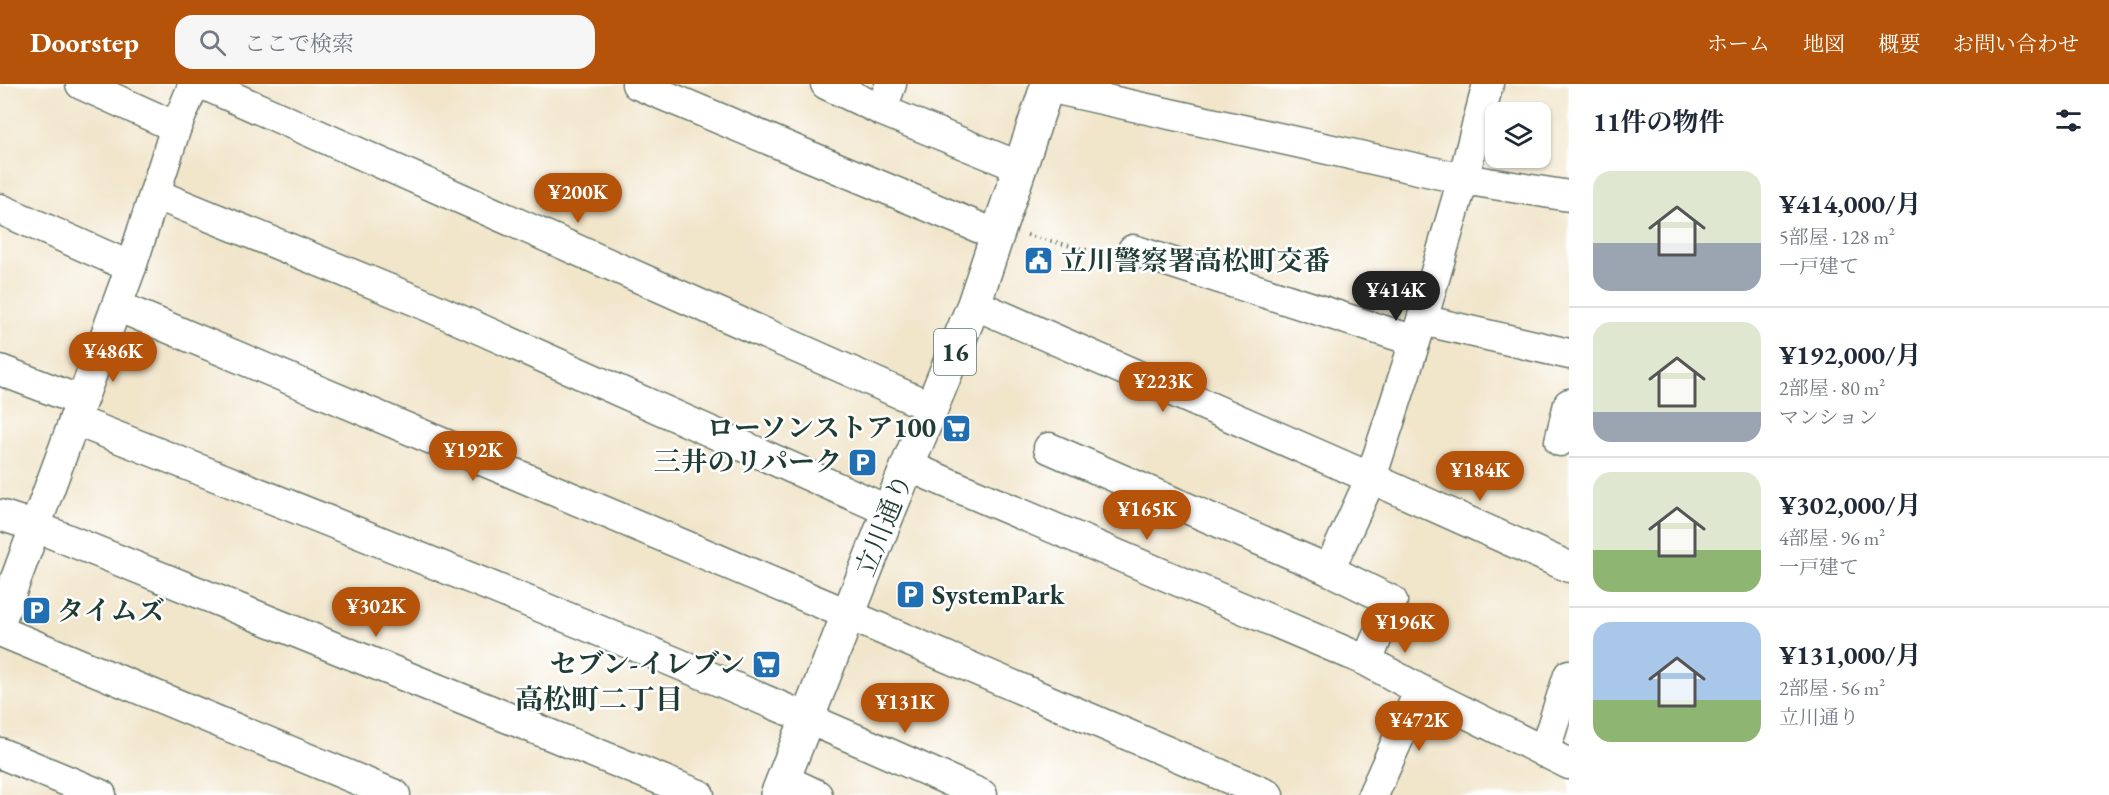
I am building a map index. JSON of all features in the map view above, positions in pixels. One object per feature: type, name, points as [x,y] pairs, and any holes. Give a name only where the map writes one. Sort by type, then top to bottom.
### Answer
[{"type":"main road","name":"立川通り","points":[[780,787],[974,304],[1010,235],[1020,167],[1048,86]]},
{"type":"street","points":[[81,84],[176,127]]},
{"type":"street","points":[[0,622],[117,306],[176,127],[194,84]]},
{"type":"street","points":[[203,84],[933,408]]},
{"type":"street","points":[[637,84],[1010,235]]},
{"type":"street","points":[[826,84],[886,97],[1020,167]]},
{"type":"street","points":[[1329,570],[1371,478],[1419,331],[1488,84]]},
{"type":"street","points":[[1048,86],[1463,179],[1569,196]]},
{"type":"street","points":[[155,194],[417,301],[889,511]]},
{"type":"street","points":[[0,209],[131,267]]},
{"type":"street","points":[[1133,250],[1419,331],[1569,354]]},
{"type":"street","points":[[974,304],[1569,567]]},
{"type":"street","points":[[117,306],[1268,795]]},
{"type":"street","points":[[0,370],[78,410],[434,562],[808,717],[982,795]]},
{"type":"street","points":[[1560,441],[1569,404]]},
{"type":"street","points":[[1048,448],[1329,570],[1392,601],[1367,661]]},
{"type":"street","points":[[908,466],[1367,661],[1556,758],[1569,675]]},
{"type":"street","points":[[0,515],[34,526],[699,795]]},
{"type":"street","points":[[0,631],[395,795]]},
{"type":"street","points":[[1373,795],[1420,690]]},
{"type":"street","points":[[0,753],[101,795]]},
{"type":"street","points":[[780,787],[817,795]]},
{"type":"path","points":[[1010,235],[1116,257],[1133,250]]},
{"type":"place","name":"立川警察署高松町交番","points":[[1039,261]]},
{"type":"place","name":"ローソンストア100","points":[[957,428]]},
{"type":"place","name":"三井のリパーク","points":[[863,462]]},
{"type":"place","name":"SystemPark","points":[[911,595]]},
{"type":"place","name":"タイムズ","points":[[36,611]]},
{"type":"place","name":"セブン-イレブン","points":[[766,664]]},
{"type":"district","name":"高松町二丁目","points":[[599,699]]}]
